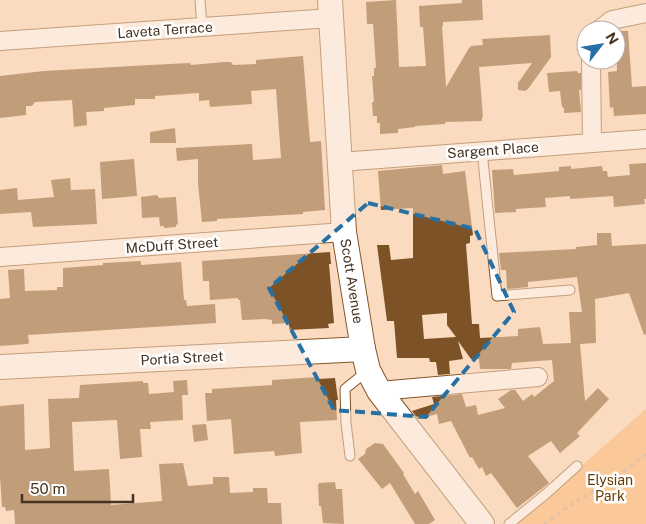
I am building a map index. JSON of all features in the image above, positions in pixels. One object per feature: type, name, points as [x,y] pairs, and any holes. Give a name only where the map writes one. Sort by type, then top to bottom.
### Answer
[{"type":"street","name":"Laveta Terrace","points":[[0,41],[202,27],[330,9]]},
{"type":"street","name":"Scott Avenue","points":[[330,9],[344,232],[366,360],[379,391],[482,524]]},
{"type":"street","points":[[612,20],[646,13]]},
{"type":"street","points":[[591,70],[592,143]]},
{"type":"street","name":"Sargent Place","points":[[340,162],[646,139]]},
{"type":"street","name":"McDuff Street","points":[[0,257],[344,232]]},
{"type":"street","name":"Portia Street","points":[[0,367],[366,360]]},
{"type":"street","points":[[379,391],[538,376]]},
{"type":"lane","points":[[200,0],[202,27]]},
{"type":"lane","points":[[482,151],[497,296],[570,290]]},
{"type":"lane","points":[[350,456],[345,389],[366,360]]},
{"type":"lane","points":[[509,524],[577,466]]},
{"type":"path","points":[[544,524],[572,504],[609,482],[646,455]]},
{"type":"highlighted area","points":[[368,203],[475,229],[514,312],[426,417],[334,410],[269,288]]},
{"type":"green space","name":"Elysian Park","points":[[646,409],[646,524],[515,524]]},
{"type":"building","points":[[396,0],[399,67],[426,66],[423,27],[420,27],[419,6],[462,3],[462,0],[482,0],[483,20],[443,22],[446,87],[469,48],[471,46],[483,45],[482,39],[550,35],[551,57],[525,91],[518,90],[518,83],[532,63],[479,67],[482,121],[445,122],[445,124],[398,129],[398,133],[380,134],[380,123],[377,123],[377,116],[373,116],[372,76],[374,76],[374,68],[376,68],[373,24],[367,24],[366,2]]},
{"type":"building","points":[[626,31],[628,31],[632,87],[646,86],[646,114],[614,116],[613,107],[610,108],[608,72],[626,70]]},
{"type":"building","points":[[303,56],[310,142],[321,141],[325,210],[303,212],[303,214],[217,219],[217,221],[202,222],[198,184],[198,159],[177,161],[176,148],[252,144],[253,160],[281,158],[276,89],[251,91],[252,104],[210,107],[209,100],[199,101],[199,93],[155,96],[155,99],[135,99],[135,105],[104,108],[104,111],[86,112],[87,125],[74,127],[72,100],[35,102],[32,106],[26,106],[26,115],[0,118],[0,76],[44,71],[190,63],[191,65],[224,62],[231,62],[233,65],[256,64],[256,60]]},
{"type":"building","points":[[577,71],[581,73],[581,90],[579,90],[581,112],[564,113],[560,91],[549,92],[547,73]]},
{"type":"building","points":[[175,128],[176,143],[150,143],[150,132]]},
{"type":"building","points":[[134,159],[137,196],[102,199],[100,162]]},
{"type":"building","points":[[646,163],[645,204],[614,207],[613,196],[570,199],[570,196],[545,198],[546,207],[516,209],[516,212],[495,213],[492,170],[513,169],[514,175],[559,171],[559,167],[571,166],[571,169],[602,166],[603,171],[607,171],[608,177],[630,175],[629,164]]},
{"type":"building","points":[[442,165],[443,174],[465,171],[473,235],[470,236],[470,243],[466,244],[472,324],[479,324],[480,338],[518,336],[518,329],[540,327],[543,344],[571,343],[569,312],[582,312],[577,277],[528,282],[528,287],[507,289],[506,270],[501,270],[499,253],[576,249],[576,247],[597,245],[597,233],[611,233],[612,246],[646,244],[646,334],[644,335],[629,293],[595,299],[596,343],[580,344],[585,401],[598,388],[609,399],[577,433],[580,436],[560,453],[551,441],[528,456],[549,483],[517,508],[491,473],[486,476],[482,467],[479,469],[472,457],[470,458],[451,421],[439,424],[437,414],[418,419],[412,411],[434,404],[432,397],[462,394],[466,407],[476,405],[478,415],[505,408],[498,399],[511,390],[515,390],[523,401],[532,394],[534,397],[554,381],[552,360],[512,363],[511,369],[480,369],[479,359],[471,359],[458,341],[463,359],[449,361],[450,374],[438,375],[436,362],[430,362],[429,358],[397,358],[394,321],[387,321],[377,245],[389,245],[391,260],[413,258],[413,208],[381,210],[378,171]],"holes":[[[447,313],[447,325],[456,337],[424,339],[422,315]]]},
{"type":"building","points":[[70,178],[71,190],[95,189],[97,224],[33,227],[31,212],[0,214],[0,190],[17,188],[18,200],[54,197],[51,180]]},
{"type":"building","points":[[157,195],[159,198],[176,197],[178,224],[176,227],[164,228],[164,226],[160,226],[159,217],[142,218],[141,197]]},
{"type":"building","points":[[330,252],[331,264],[329,264],[334,323],[328,324],[329,328],[289,330],[289,323],[272,324],[272,320],[266,319],[242,320],[240,300],[238,298],[210,300],[209,281],[203,281],[202,261]]},
{"type":"building","points":[[141,261],[141,265],[181,262],[184,300],[186,300],[187,306],[215,304],[216,323],[28,335],[29,343],[27,344],[0,346],[0,299],[10,298],[8,270],[24,269],[25,291],[57,290],[57,287],[63,287],[63,268]]},
{"type":"building","points":[[319,377],[318,379],[335,378],[338,400],[336,400],[337,420],[300,422],[302,453],[275,456],[274,451],[234,454],[231,419],[207,421],[205,393],[212,393],[212,389],[272,385],[272,380]]},
{"type":"building","points":[[187,380],[188,395],[182,395],[183,420],[150,422],[151,429],[140,429],[142,457],[120,459],[117,420],[72,422],[74,471],[109,469],[111,505],[162,501],[159,464],[183,463],[188,486],[213,484],[213,477],[229,477],[230,493],[253,492],[253,488],[267,488],[268,503],[281,503],[282,524],[15,524],[14,510],[6,511],[5,507],[2,507],[0,406],[24,404],[25,450],[50,448],[48,399],[79,398],[80,385],[143,381],[143,383],[148,383],[149,394],[174,392],[173,381]]},
{"type":"building","points":[[206,424],[208,440],[194,442],[192,425]]},
{"type":"building","points":[[375,443],[383,444],[404,473],[415,494],[418,491],[435,520],[429,524],[415,524],[390,483],[382,489],[358,459],[365,454],[366,449]]},
{"type":"building","points":[[335,482],[336,489],[342,489],[344,524],[323,523],[321,506],[319,506],[319,483]]}]
